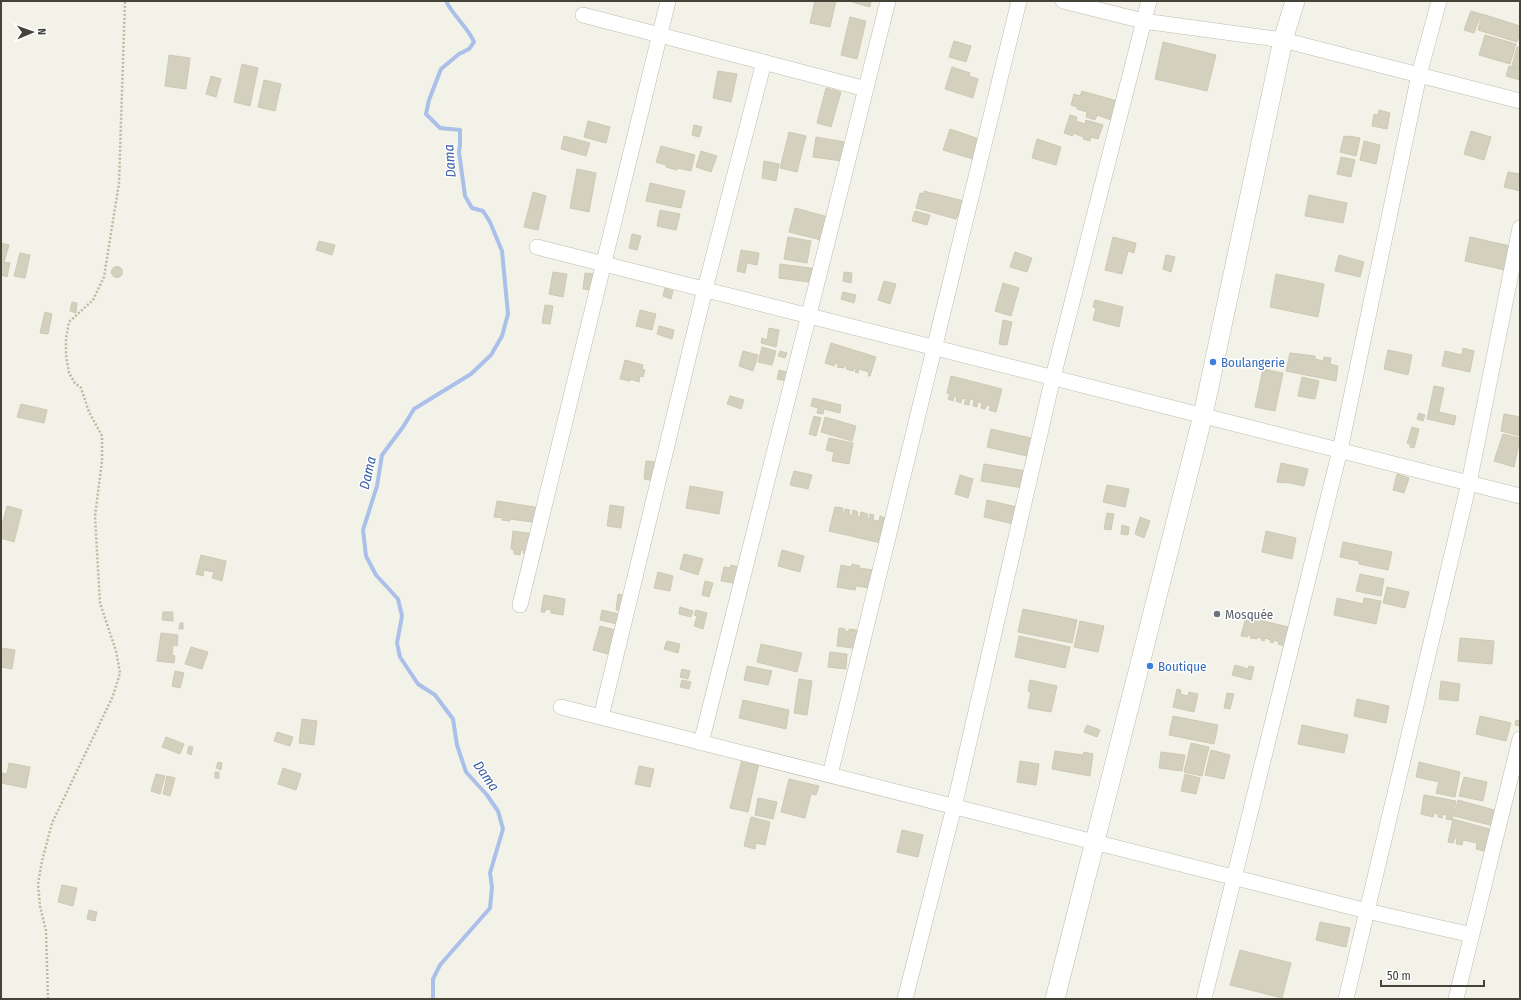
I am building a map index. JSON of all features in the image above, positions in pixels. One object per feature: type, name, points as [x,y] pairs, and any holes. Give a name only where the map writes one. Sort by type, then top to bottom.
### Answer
[{"type":"street","points":[[520,605],[668,1]]},
{"type":"street","points":[[701,743],[888,1]]},
{"type":"street","points":[[830,775],[1019,1]]},
{"type":"street","points":[[1063,1],[1144,21],[1283,40],[1520,101]]},
{"type":"street","points":[[905,999],[954,807],[1053,377],[1149,1]]},
{"type":"street","points":[[1055,999],[1203,415],[1283,40],[1295,1]]},
{"type":"street","points":[[1204,999],[1340,450],[1419,75],[1439,1]]},
{"type":"street","points":[[583,15],[866,89]]},
{"type":"street","points":[[601,717],[705,290],[764,62]]},
{"type":"street","points":[[1346,999],[1469,483],[1520,228]]},
{"type":"street","points":[[537,247],[1520,496]]},
{"type":"street","points":[[561,707],[1234,878],[1366,911],[1472,935]]},
{"type":"street","points":[[1456,999],[1520,739]]},
{"type":"path","points":[[48,999],[46,931],[40,906],[38,884],[42,862],[52,822],[113,696],[120,673],[116,651],[100,603],[95,516],[102,461],[102,436],[89,412],[81,388],[75,383],[70,374],[66,355],[66,338],[69,322],[93,300],[104,277],[119,183],[125,1]]},
{"type":"building","points":[[815,1],[836,1],[830,27],[810,23]]},
{"type":"building","points":[[852,1],[871,1],[870,7]]},
{"type":"building","points":[[1471,11],[1481,14],[1474,33],[1464,30]]},
{"type":"building","points":[[1482,14],[1520,26],[1520,33],[1517,42],[1478,30]]},
{"type":"building","points":[[850,17],[866,21],[857,59],[841,55]]},
{"type":"building","points":[[1485,35],[1516,44],[1510,64],[1479,55]]},
{"type":"building","points":[[954,41],[971,46],[966,62],[949,57]]},
{"type":"building","points":[[1163,42],[1216,55],[1207,91],[1155,79]]},
{"type":"building","points":[[1517,47],[1520,47],[1520,68],[1512,66]]},
{"type":"building","points":[[169,55],[190,58],[186,89],[165,86]]},
{"type":"building","points":[[242,64],[258,68],[250,106],[234,102]]},
{"type":"building","points":[[1509,66],[1520,69],[1520,80],[1506,76]]},
{"type":"building","points":[[952,67],[970,73],[969,76],[978,79],[973,98],[945,89]]},
{"type":"building","points":[[718,71],[737,74],[731,102],[713,98]]},
{"type":"building","points":[[211,76],[221,79],[216,97],[206,94]]},
{"type":"building","points":[[264,80],[281,84],[275,111],[258,107]]},
{"type":"building","points":[[826,88],[841,92],[831,127],[817,123]]},
{"type":"building","points":[[1082,91],[1117,101],[1111,120],[1097,115],[1095,120],[1086,117],[1087,112],[1077,109],[1077,107],[1071,105],[1074,94],[1080,96]]},
{"type":"building","points":[[1379,110],[1390,113],[1387,129],[1372,126],[1374,114],[1378,115]]},
{"type":"building","points":[[1070,115],[1077,117],[1076,121],[1085,124],[1086,120],[1103,125],[1098,139],[1091,137],[1090,141],[1073,133],[1073,136],[1064,133]]},
{"type":"building","points":[[588,121],[610,127],[606,143],[584,137]]},
{"type":"building","points":[[694,125],[702,127],[699,137],[692,135]]},
{"type":"building","points":[[950,129],[979,139],[973,159],[943,150]]},
{"type":"building","points":[[1471,131],[1491,137],[1484,160],[1464,154]]},
{"type":"building","points":[[789,132],[806,136],[797,172],[780,168]]},
{"type":"building","points":[[564,136],[590,143],[586,156],[561,149]]},
{"type":"building","points":[[1344,136],[1360,138],[1356,156],[1340,152]]},
{"type":"building","points":[[816,137],[845,142],[842,161],[813,157]]},
{"type":"building","points":[[1037,139],[1061,147],[1056,165],[1032,158]]},
{"type":"building","points":[[1364,141],[1380,145],[1376,164],[1360,160]]},
{"type":"building","points":[[661,146],[695,155],[691,171],[677,168],[677,170],[656,162]]},
{"type":"building","points":[[701,151],[717,156],[711,172],[696,167]]},
{"type":"building","points":[[1341,157],[1355,160],[1351,177],[1337,174]]},
{"type":"building","points":[[764,161],[779,164],[776,181],[762,178]]},
{"type":"building","points":[[577,169],[596,173],[589,212],[570,208]]},
{"type":"building","points":[[1508,172],[1520,174],[1520,191],[1504,187]]},
{"type":"building","points":[[650,183],[685,191],[681,208],[646,201]]},
{"type":"building","points":[[924,191],[968,202],[964,218],[957,216],[956,219],[916,208],[920,193],[923,194]]},
{"type":"building","points":[[533,192],[546,196],[538,230],[524,227]]},
{"type":"building","points":[[1309,195],[1347,203],[1343,223],[1305,216]]},
{"type":"building","points":[[795,208],[832,218],[825,241],[789,232]]},
{"type":"building","points":[[660,210],[680,214],[676,230],[657,226]]},
{"type":"building","points":[[915,211],[930,215],[927,225],[912,221]]},
{"type":"building","points":[[632,234],[641,236],[637,250],[629,248]]},
{"type":"building","points":[[788,237],[811,241],[807,263],[784,259]]},
{"type":"building","points":[[1113,237],[1136,243],[1134,253],[1128,251],[1122,274],[1105,270]]},
{"type":"building","points":[[1470,237],[1510,246],[1505,270],[1465,261]]},
{"type":"building","points":[[319,241],[335,245],[332,255],[316,250]]},
{"type":"building","points":[[1,243],[9,245],[4,262],[10,263],[7,277],[1,275]]},
{"type":"building","points":[[741,250],[759,253],[757,265],[747,263],[745,273],[737,271]]},
{"type":"building","points":[[1015,252],[1032,258],[1027,272],[1010,267]]},
{"type":"building","points":[[20,253],[30,255],[25,278],[14,276]]},
{"type":"building","points":[[1166,255],[1175,257],[1171,272],[1163,269]]},
{"type":"building","points":[[1339,255],[1364,262],[1360,277],[1335,271]]},
{"type":"building","points":[[780,264],[818,269],[816,283],[779,278]]},
{"type":"building","points":[[117,266],[121,268],[123,272],[121,276],[117,278],[113,276],[111,272],[113,268]]},
{"type":"building","points":[[553,272],[567,274],[563,297],[549,294]]},
{"type":"building","points":[[844,272],[852,273],[851,283],[843,281]]},
{"type":"building","points":[[585,273],[595,274],[593,290],[583,289]]},
{"type":"building","points":[[1276,274],[1324,284],[1318,317],[1270,307]]},
{"type":"building","points":[[884,281],[896,284],[890,304],[878,300]]},
{"type":"building","points":[[1003,283],[1019,288],[1011,316],[995,311]]},
{"type":"building","points":[[665,288],[673,291],[671,299],[663,296]]},
{"type":"building","points":[[843,292],[856,295],[854,303],[841,299]]},
{"type":"building","points":[[1095,300],[1123,307],[1119,327],[1093,320],[1096,308],[1093,307]]},
{"type":"building","points":[[72,302],[77,303],[76,313],[70,311]]},
{"type":"building","points":[[545,305],[553,306],[550,324],[542,323]]},
{"type":"building","points":[[640,310],[656,314],[652,330],[636,326]]},
{"type":"building","points":[[45,312],[52,314],[48,334],[40,333]]},
{"type":"building","points":[[1003,320],[1012,322],[1007,345],[999,344]]},
{"type":"building","points":[[659,326],[674,330],[672,339],[657,334]]},
{"type":"building","points":[[769,328],[779,330],[776,347],[761,343],[762,338],[767,340]]},
{"type":"building","points":[[831,343],[876,357],[870,376],[868,376],[869,372],[859,369],[858,373],[855,372],[856,369],[854,368],[853,371],[846,369],[847,366],[844,366],[844,368],[837,367],[838,364],[835,363],[834,366],[825,363]]},
{"type":"building","points":[[762,347],[776,351],[772,365],[758,362]]},
{"type":"building","points":[[1463,348],[1474,351],[1470,372],[1442,366],[1445,351],[1462,355]]},
{"type":"building","points":[[1388,350],[1412,355],[1408,375],[1384,369]]},
{"type":"building","points":[[743,351],[758,355],[753,371],[739,366]]},
{"type":"building","points":[[780,351],[787,353],[785,358],[778,356]]},
{"type":"building","points":[[1290,353],[1315,356],[1315,359],[1323,361],[1324,357],[1331,358],[1330,364],[1338,366],[1336,381],[1286,371]]},
{"type":"building","points":[[625,360],[643,365],[642,369],[645,370],[643,377],[640,376],[639,382],[630,379],[630,381],[620,379]]},
{"type":"building","points":[[1263,369],[1283,373],[1275,411],[1255,407]]},
{"type":"building","points":[[779,370],[794,374],[792,382],[777,379]]},
{"type":"building","points":[[951,376],[1002,389],[996,412],[989,410],[991,406],[987,405],[985,409],[981,408],[982,403],[978,402],[977,407],[973,406],[974,400],[970,399],[969,405],[964,404],[966,399],[962,398],[961,403],[956,401],[957,397],[954,397],[953,401],[948,399],[950,394],[947,393]]},
{"type":"building","points":[[1302,377],[1319,381],[1315,399],[1298,396]]},
{"type":"building","points":[[1434,386],[1444,388],[1439,412],[1456,416],[1454,425],[1427,419]]},
{"type":"building","points":[[730,396],[744,400],[741,409],[727,404]]},
{"type":"building","points":[[813,398],[841,405],[840,413],[824,409],[823,414],[817,413],[818,408],[811,406]]},
{"type":"building","points":[[21,404],[47,410],[44,423],[17,417]]},
{"type":"building","points":[[1419,413],[1425,415],[1423,421],[1417,419]]},
{"type":"building","points":[[1504,414],[1520,417],[1520,436],[1501,431]]},
{"type":"building","points":[[814,416],[821,418],[816,436],[809,434]]},
{"type":"building","points":[[825,417],[856,426],[852,441],[821,432]]},
{"type":"building","points":[[1412,427],[1419,429],[1414,448],[1410,447],[1410,444],[1407,443]]},
{"type":"building","points":[[991,429],[1040,440],[1036,458],[987,447]]},
{"type":"building","points":[[1503,434],[1520,438],[1514,467],[1494,461]]},
{"type":"building","points":[[829,438],[853,443],[849,464],[832,461],[834,452],[826,450]]},
{"type":"building","points":[[646,461],[657,462],[655,481],[644,479]]},
{"type":"building","points":[[1281,463],[1308,469],[1304,486],[1277,482]]},
{"type":"building","points":[[984,464],[1032,472],[1029,489],[981,481]]},
{"type":"building","points":[[794,471],[812,475],[808,489],[790,485]]},
{"type":"building","points":[[1397,474],[1409,478],[1404,493],[1393,490]]},
{"type":"building","points":[[960,475],[973,479],[968,498],[955,494]]},
{"type":"building","points":[[1107,485],[1129,489],[1125,507],[1103,502]]},
{"type":"building","points":[[690,486],[723,492],[719,514],[686,508]]},
{"type":"building","points":[[987,500],[1021,508],[1017,525],[984,517]]},
{"type":"building","points":[[497,501],[541,508],[539,523],[510,519],[510,521],[502,520],[503,518],[494,517]]},
{"type":"building","points":[[610,505],[624,507],[621,528],[607,526]]},
{"type":"building","points":[[7,506],[22,510],[14,542],[1,538],[1,529]]},
{"type":"building","points":[[835,507],[843,508],[842,514],[844,514],[845,509],[850,510],[849,515],[852,515],[853,510],[858,512],[857,516],[860,517],[861,512],[868,514],[867,518],[869,519],[870,514],[874,515],[873,520],[879,521],[880,516],[886,518],[881,543],[829,531]]},
{"type":"building","points":[[1107,513],[1114,514],[1111,530],[1104,529]]},
{"type":"building","points":[[1140,517],[1150,521],[1144,538],[1135,534]]},
{"type":"building","points":[[1122,525],[1129,527],[1128,535],[1121,534]]},
{"type":"building","points":[[513,531],[534,534],[531,554],[523,553],[524,550],[521,550],[520,555],[514,554],[514,550],[511,549]]},
{"type":"building","points":[[1266,531],[1296,538],[1292,559],[1262,552]]},
{"type":"building","points":[[1343,542],[1392,552],[1388,570],[1359,564],[1359,561],[1340,557]]},
{"type":"building","points":[[782,550],[804,556],[800,572],[778,566]]},
{"type":"building","points":[[684,554],[703,559],[698,575],[680,569]]},
{"type":"building","points":[[201,555],[226,561],[222,581],[212,578],[214,572],[204,570],[203,576],[196,574]]},
{"type":"building","points":[[852,564],[860,566],[859,568],[873,570],[870,588],[856,586],[855,590],[837,587],[841,565],[851,567]]},
{"type":"building","points":[[731,565],[742,568],[739,584],[721,581],[724,567],[730,568]]},
{"type":"building","points":[[658,572],[673,576],[670,591],[654,588]]},
{"type":"building","points":[[1360,574],[1384,579],[1381,596],[1356,591]]},
{"type":"building","points":[[705,581],[713,583],[709,597],[702,595]]},
{"type":"building","points":[[1387,587],[1409,592],[1405,608],[1383,603]]},
{"type":"building","points":[[618,594],[626,596],[625,611],[616,610]]},
{"type":"building","points":[[544,595],[565,599],[563,615],[551,613],[551,610],[546,609],[545,612],[541,612]]},
{"type":"building","points":[[1337,598],[1363,604],[1364,598],[1381,601],[1376,624],[1334,615]]},
{"type":"building","points":[[680,607],[693,611],[691,617],[679,614]]},
{"type":"building","points":[[1023,609],[1077,620],[1072,643],[1018,632]]},
{"type":"building","points":[[602,610],[623,615],[621,625],[600,620]]},
{"type":"building","points":[[696,610],[707,613],[703,629],[694,626],[697,616],[694,615]]},
{"type":"building","points":[[163,612],[173,612],[173,621],[162,620]]},
{"type":"building","points":[[1246,617],[1293,628],[1289,647],[1278,644],[1279,642],[1274,640],[1273,643],[1270,642],[1271,640],[1265,638],[1264,641],[1261,640],[1262,638],[1258,637],[1257,639],[1250,638],[1251,636],[1248,635],[1247,637],[1241,636]]},
{"type":"building","points":[[1080,621],[1104,626],[1098,652],[1074,647]]},
{"type":"building","points":[[180,623],[183,623],[183,629],[179,629]]},
{"type":"building","points":[[600,626],[619,631],[612,655],[593,650]]},
{"type":"building","points":[[839,628],[845,629],[845,631],[849,632],[849,629],[862,631],[860,649],[837,646]]},
{"type":"building","points":[[161,633],[178,635],[177,646],[173,645],[172,655],[175,656],[174,663],[157,661]]},
{"type":"building","points":[[1019,636],[1070,647],[1065,668],[1015,657]]},
{"type":"building","points":[[1460,638],[1494,641],[1492,664],[1458,661]]},
{"type":"building","points":[[667,641],[680,644],[678,653],[664,649]]},
{"type":"building","points":[[761,644],[802,653],[797,672],[757,662]]},
{"type":"building","points":[[191,647],[208,652],[202,669],[185,664]]},
{"type":"building","points":[[1,648],[15,650],[12,669],[1,667]]},
{"type":"building","points":[[830,652],[847,654],[846,669],[828,667]]},
{"type":"building","points":[[1235,665],[1248,669],[1249,666],[1254,667],[1251,680],[1232,675]]},
{"type":"building","points":[[747,666],[772,671],[768,685],[744,680]]},
{"type":"building","points":[[682,669],[690,671],[688,679],[680,677]]},
{"type":"building","points":[[175,671],[184,673],[180,688],[172,686]]},
{"type":"building","points":[[799,679],[812,681],[807,715],[794,713]]},
{"type":"building","points":[[682,680],[691,682],[689,689],[680,687]]},
{"type":"building","points":[[1030,680],[1057,686],[1051,712],[1028,708],[1031,692],[1028,691]]},
{"type":"building","points":[[1441,681],[1460,684],[1458,701],[1439,699]]},
{"type":"building","points":[[1177,689],[1181,690],[1180,694],[1188,696],[1189,692],[1198,694],[1194,712],[1173,707]]},
{"type":"building","points":[[1227,693],[1234,694],[1230,709],[1224,708]]},
{"type":"building","points":[[1357,699],[1389,706],[1386,723],[1354,716]]},
{"type":"building","points":[[743,700],[789,710],[786,729],[739,718]]},
{"type":"building","points":[[1173,716],[1218,725],[1214,744],[1169,735]]},
{"type":"building","points":[[1480,716],[1511,723],[1506,741],[1476,734]]},
{"type":"building","points":[[302,719],[317,721],[314,745],[299,743]]},
{"type":"building","points":[[1516,720],[1520,721],[1520,726],[1515,725]]},
{"type":"building","points":[[1087,725],[1100,730],[1097,737],[1084,732]]},
{"type":"building","points":[[1302,725],[1348,735],[1344,753],[1298,744]]},
{"type":"building","points":[[277,732],[293,737],[290,746],[274,741]]},
{"type":"building","points":[[166,737],[184,744],[180,754],[162,747]]},
{"type":"building","points":[[1191,743],[1209,747],[1202,776],[1184,772]]},
{"type":"building","points":[[189,746],[193,747],[191,755],[187,753]]},
{"type":"building","points":[[1211,750],[1230,755],[1224,779],[1205,775]]},
{"type":"building","points":[[1055,751],[1083,755],[1084,752],[1093,754],[1090,776],[1052,769]]},
{"type":"building","points":[[1161,752],[1185,755],[1182,771],[1159,768]]},
{"type":"building","points":[[742,759],[759,763],[748,812],[730,808]]},
{"type":"building","points":[[1020,761],[1039,764],[1036,785],[1017,782]]},
{"type":"building","points":[[218,762],[222,763],[221,770],[216,768]]},
{"type":"building","points":[[1419,762],[1460,772],[1455,797],[1436,793],[1439,782],[1416,777]]},
{"type":"building","points":[[9,763],[30,767],[26,788],[1,783],[2,773],[7,774]]},
{"type":"building","points":[[639,766],[654,769],[650,787],[635,784]]},
{"type":"building","points":[[283,768],[301,774],[296,790],[278,784]]},
{"type":"building","points":[[215,772],[219,772],[219,778],[215,778]]},
{"type":"building","points":[[156,774],[165,776],[160,794],[151,791]]},
{"type":"building","points":[[1185,774],[1200,778],[1196,794],[1181,791]]},
{"type":"building","points":[[167,776],[175,778],[170,796],[163,794]]},
{"type":"building","points":[[1464,777],[1487,782],[1483,801],[1459,796]]},
{"type":"building","points":[[789,779],[819,786],[816,795],[811,794],[805,818],[781,812]]},
{"type":"building","points":[[1424,795],[1456,801],[1452,820],[1446,819],[1447,815],[1443,814],[1442,818],[1438,817],[1438,814],[1434,813],[1433,817],[1421,814]]},
{"type":"building","points":[[758,798],[777,802],[773,819],[755,815]]},
{"type":"building","points":[[1458,800],[1498,811],[1494,826],[1454,816]]},
{"type":"building","points":[[751,817],[770,822],[765,845],[756,843],[755,849],[744,846]]},
{"type":"building","points":[[1453,819],[1493,830],[1489,845],[1486,844],[1484,851],[1476,849],[1477,843],[1463,840],[1462,845],[1456,844],[1457,838],[1455,838],[1453,843],[1448,842]]},
{"type":"building","points":[[902,830],[923,835],[918,857],[897,852]]},
{"type":"building","points":[[62,885],[77,888],[73,906],[58,902]]},
{"type":"building","points":[[89,910],[97,912],[95,921],[87,919]]},
{"type":"building","points":[[1320,922],[1350,928],[1346,947],[1316,940]]},
{"type":"building","points":[[1240,950],[1291,963],[1282,998],[1230,985]]},
{"type":"waterway","name":"Dama","points":[[433,999],[433,979],[440,965],[490,908],[492,887],[490,873],[503,829],[498,811],[487,795],[466,772],[457,745],[453,719],[435,695],[418,684],[400,657],[397,643],[402,616],[398,599],[376,575],[366,556],[363,530],[377,486],[382,455],[403,427],[414,409],[471,374],[491,355],[502,336],[508,314],[502,251],[490,222],[483,211],[472,208],[465,196],[459,152],[460,130],[440,128],[426,114],[429,100],[441,69],[459,54],[469,49],[474,42],[468,31],[452,12],[446,1]]},
{"type":"place","name":"Boulangerie","points":[[1213,362]]},
{"type":"place","name":"Mosquée","points":[[1217,614]]},
{"type":"place","name":"Boutique","points":[[1150,666]]}]
